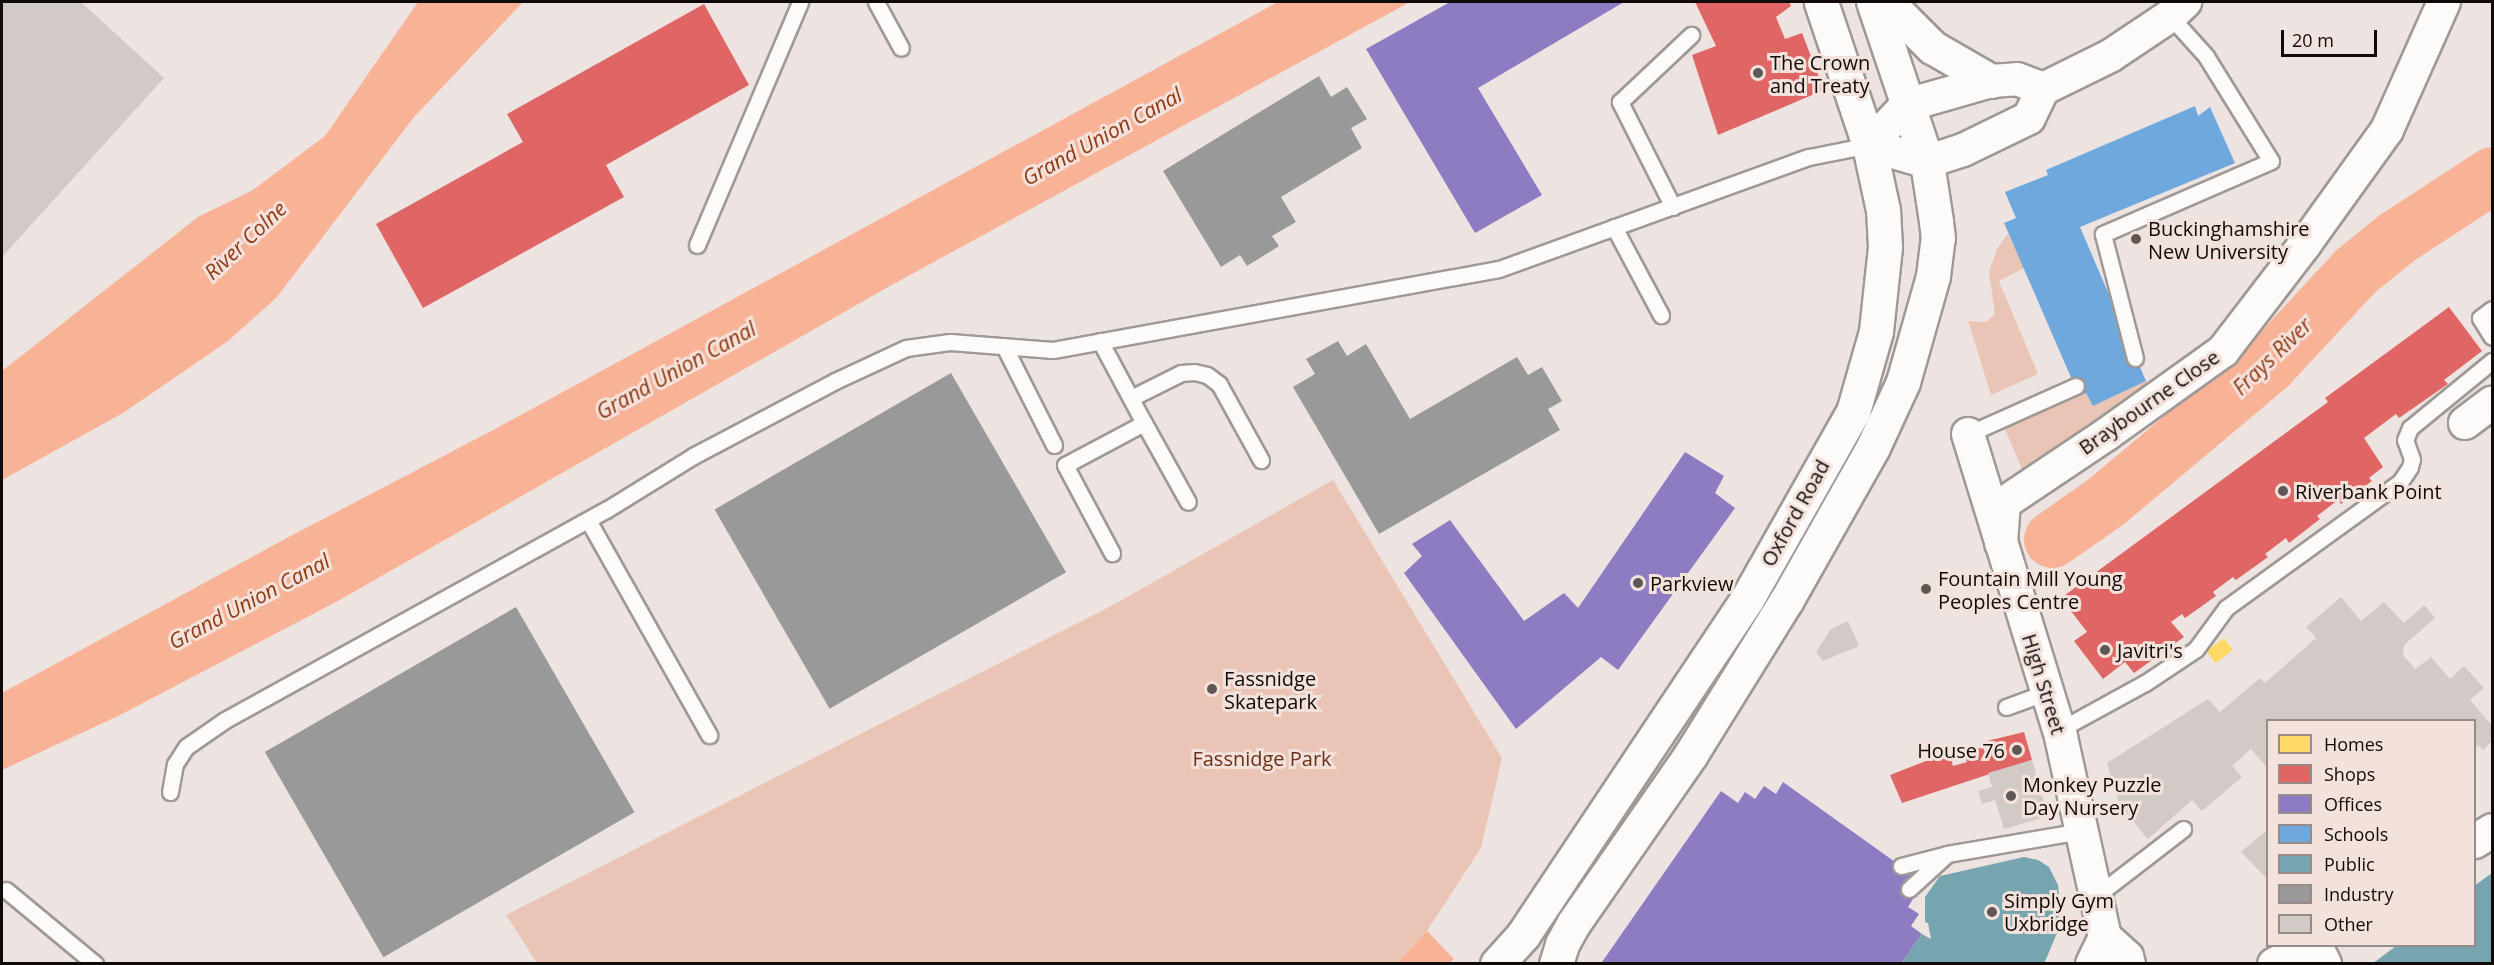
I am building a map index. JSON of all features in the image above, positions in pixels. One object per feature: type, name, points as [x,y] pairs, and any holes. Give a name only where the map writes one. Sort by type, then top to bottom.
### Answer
[{"type":"main road","name":"Oxford Road","points":[[1497,963],[1523,935],[1747,599],[1853,412],[1876,331],[1885,247],[1883,210],[1869,145],[1821,2]]},
{"type":"main road","name":"Oxford Road","points":[[1556,963],[1562,944],[1573,924],[1691,754],[1786,601],[1873,447],[1903,382],[1933,276],[1938,238],[1928,162],[1873,2]]},
{"type":"main road","points":[[1887,2],[1932,47],[1991,81]]},
{"type":"main road","points":[[2476,840],[2493,830]]},
{"type":"main road","points":[[2274,963],[2307,947]]},
{"type":"street","name":"Braybourne Close","points":[[2001,543],[2004,503],[2107,434],[2223,351],[2305,244],[2387,130],[2444,2]]},
{"type":"street","points":[[2043,89],[2017,79],[1991,81],[1907,105],[1869,145],[1928,162],[1963,150],[2029,118],[2043,89],[2110,56],[2177,9]]},
{"type":"street","points":[[2465,423],[2493,404]]},
{"type":"street","name":"High Street","points":[[1968,434],[2059,730],[2096,896],[2099,950],[2127,957],[2129,963]]},
{"type":"street","points":[[2317,947],[2325,963]]},
{"type":"lane","points":[[697,245],[800,2]]},
{"type":"lane","points":[[876,2],[901,48]]},
{"type":"lane","points":[[2135,358],[2103,234],[2271,160],[2177,9]]},
{"type":"lane","points":[[1672,207],[1620,102],[1691,35]]},
{"type":"lane","points":[[170,792],[175,764],[186,747],[225,720],[588,520],[693,456],[835,381],[906,348],[950,342],[1053,350],[1499,269],[1809,157],[1869,145]]},
{"type":"lane","points":[[1614,227],[1661,315]]},
{"type":"lane","points":[[2493,309],[2480,318],[2493,337]]},
{"type":"lane","points":[[1100,341],[1188,502]]},
{"type":"lane","points":[[1004,346],[1054,445]]},
{"type":"lane","points":[[2059,730],[2145,683],[2196,649],[2226,608],[2400,482],[2410,467],[2412,459],[2405,440],[2410,428],[2493,361]]},
{"type":"lane","points":[[1131,398],[1181,373],[1194,372],[1207,375],[1219,384],[1261,460]]},
{"type":"lane","points":[[1968,434],[2076,386]]},
{"type":"lane","points":[[1113,553],[1065,465],[1144,423]]},
{"type":"lane","points":[[588,520],[709,735]]},
{"type":"lane","points":[[2006,707],[2047,692]]},
{"type":"lane","points":[[2096,896],[2183,829]]},
{"type":"lane","points":[[1900,866],[1947,854],[2082,831]]},
{"type":"lane","points":[[1909,889],[1947,854]]},
{"type":"lane","points":[[6,890],[94,963]]},
{"type":"green space","points":[[2008,234],[2024,268],[1999,281],[2038,374],[1991,395],[1968,321],[1986,322],[1995,314],[1989,272],[1997,249]]},
{"type":"green space","points":[[2146,381],[2152,387],[2025,476],[2004,427],[2086,393],[2093,406]]},
{"type":"green space","name":"Fassnidge Park","points":[[1333,480],[1502,758],[1481,848],[1427,931],[1397,963],[537,963],[506,915],[1113,605]]},
{"type":"water","name":"River Colne","points":[[418,2],[523,2],[414,117],[277,297],[228,341],[123,413],[2,480],[2,371],[198,217],[253,190],[325,136]]},
{"type":"water","name":"Grand Union Canal","points":[[1278,2],[1410,2],[888,287],[336,602],[120,715],[2,770],[2,693],[283,540],[495,429]]},
{"type":"water","points":[[2097,490],[2117,515],[2067,555],[2047,530]]},
{"type":"water","points":[[1427,931],[1454,959],[1449,963],[1397,963]]},
{"type":"building: Homes","points":[[2224,638],[2233,650],[2215,663],[2206,651]]},
{"type":"building: Shops","name":"The Crown and Treaty","points":[[1695,2],[1789,2],[1791,6],[1776,17],[1785,39],[1802,33],[1824,90],[1718,135],[1692,55],[1716,46]]},
{"type":"building: Shops","points":[[704,4],[749,85],[606,165],[624,197],[423,308],[376,224],[523,142],[507,114]]},
{"type":"building: Shops","name":"Riverbank Point","points":[[2449,307],[2482,351],[2444,380],[2448,384],[2399,418],[2396,414],[2364,438],[2383,467],[2369,478],[2372,481],[2341,504],[2338,500],[2317,516],[2320,519],[2289,543],[2286,538],[2265,554],[2268,557],[2236,580],[2233,577],[2213,592],[2216,596],[2185,618],[2182,614],[2171,622],[2184,637],[2134,673],[2125,662],[2103,679],[2074,641],[2087,632],[2061,598],[2328,402],[2325,398]]},
{"type":"building: Shops","points":[[2024,732],[2032,760],[1902,803],[1890,775],[1949,752],[1953,766],[1967,762],[1964,752],[1983,747],[1986,755],[1990,754],[1987,741]]},
{"type":"building: Offices","points":[[1450,2],[1624,2],[1478,88],[1542,195],[1475,233],[1366,49]]},
{"type":"building: Offices","name":"Parkview","points":[[1685,452],[1724,476],[1715,493],[1735,508],[1618,670],[1601,657],[1516,729],[1404,573],[1422,556],[1412,544],[1450,520],[1524,621],[1564,593],[1578,608]]},
{"type":"building: Offices","points":[[1783,782],[1912,874],[1904,886],[1916,894],[1908,907],[1919,914],[1911,926],[1922,934],[1901,964],[1598,964],[1602,962],[1721,791],[1738,803],[1745,792],[1755,799],[1764,786],[1776,794]]},
{"type":"building: Schools","points":[[2195,106],[2198,116],[2210,107],[2235,163],[2080,227],[2146,381],[2093,406],[2086,393],[2079,396],[2004,223],[2016,218],[2005,192],[2048,175],[2046,170]]},
{"type":"building: Public","name":"Simply Gym Uxbridge","points":[[2024,857],[2038,860],[2049,867],[2058,885],[2060,905],[2057,933],[2044,964],[1901,964],[1922,934],[1931,939],[1928,923],[1925,922],[1925,897],[1940,876]]},
{"type":"building: Public","points":[[2492,873],[2492,964],[2372,964],[2395,947],[2476,947],[2476,885]]},
{"type":"building: Industry","points":[[1319,76],[1331,97],[1347,87],[1367,119],[1351,128],[1362,148],[1281,197],[1296,222],[1272,236],[1279,246],[1247,266],[1240,255],[1221,267],[1163,171]]},
{"type":"building: Industry","points":[[1338,341],[1347,356],[1366,344],[1410,419],[1517,357],[1528,375],[1542,367],[1562,401],[1548,409],[1560,430],[1379,534],[1293,387],[1315,374],[1306,359]]},
{"type":"building: Industry","points":[[951,373],[1066,572],[830,709],[715,510]]},
{"type":"building: Industry","points":[[516,607],[634,812],[383,957],[265,752]]},
{"type":"building: Other","points":[[2,2],[81,2],[164,78],[2,257]]},
{"type":"building: Other","points":[[2341,597],[2361,621],[2384,602],[2404,623],[2424,605],[2435,618],[2404,645],[2403,655],[2415,669],[2431,657],[2450,679],[2464,666],[2484,688],[2470,700],[2492,726],[2492,741],[2483,750],[2479,745],[2476,747],[2476,719],[2266,719],[2266,767],[2251,749],[2232,766],[2242,777],[2202,811],[2192,800],[2148,839],[2120,806],[2107,763],[2208,699],[2220,712],[2260,678],[2265,683],[2316,638],[2306,627]]},
{"type":"building: Other","points":[[1848,621],[1859,646],[1823,661],[1816,652],[1831,629]]},
{"type":"building: Other","name":"Monkey Puzzle Day Nursery","points":[[2032,760],[2048,816],[2004,829],[1995,800],[1982,804],[1978,791],[1992,787],[1988,773]]},
{"type":"building: Other","points":[[2266,831],[2266,878],[2241,852]]},
{"type":"waterway","name":"Frays River","points":[[2052,539],[2106,501],[2268,365],[2355,271],[2397,237],[2492,175]]},
{"type":"place","name":"The Crown and Treaty","points":[[1758,73]]},
{"type":"place","name":"Buckinghamshire New University","points":[[2136,239]]},
{"type":"place","name":"Riverbank Point","points":[[2283,491]]},
{"type":"place","name":"Parkview","points":[[1638,583]]},
{"type":"place","name":"Fountain Mill Young Peoples Centre","points":[[1926,589]]},
{"type":"place","name":"Javitri's","points":[[2105,650]]},
{"type":"place","name":"Fassnidge Skatepark","points":[[1212,689]]},
{"type":"place","name":"House 76","points":[[2017,750]]},
{"type":"place","name":"Monkey Puzzle Day Nursery","points":[[2011,796]]},
{"type":"place","name":"Simply Gym Uxbridge","points":[[1992,912]]}]
